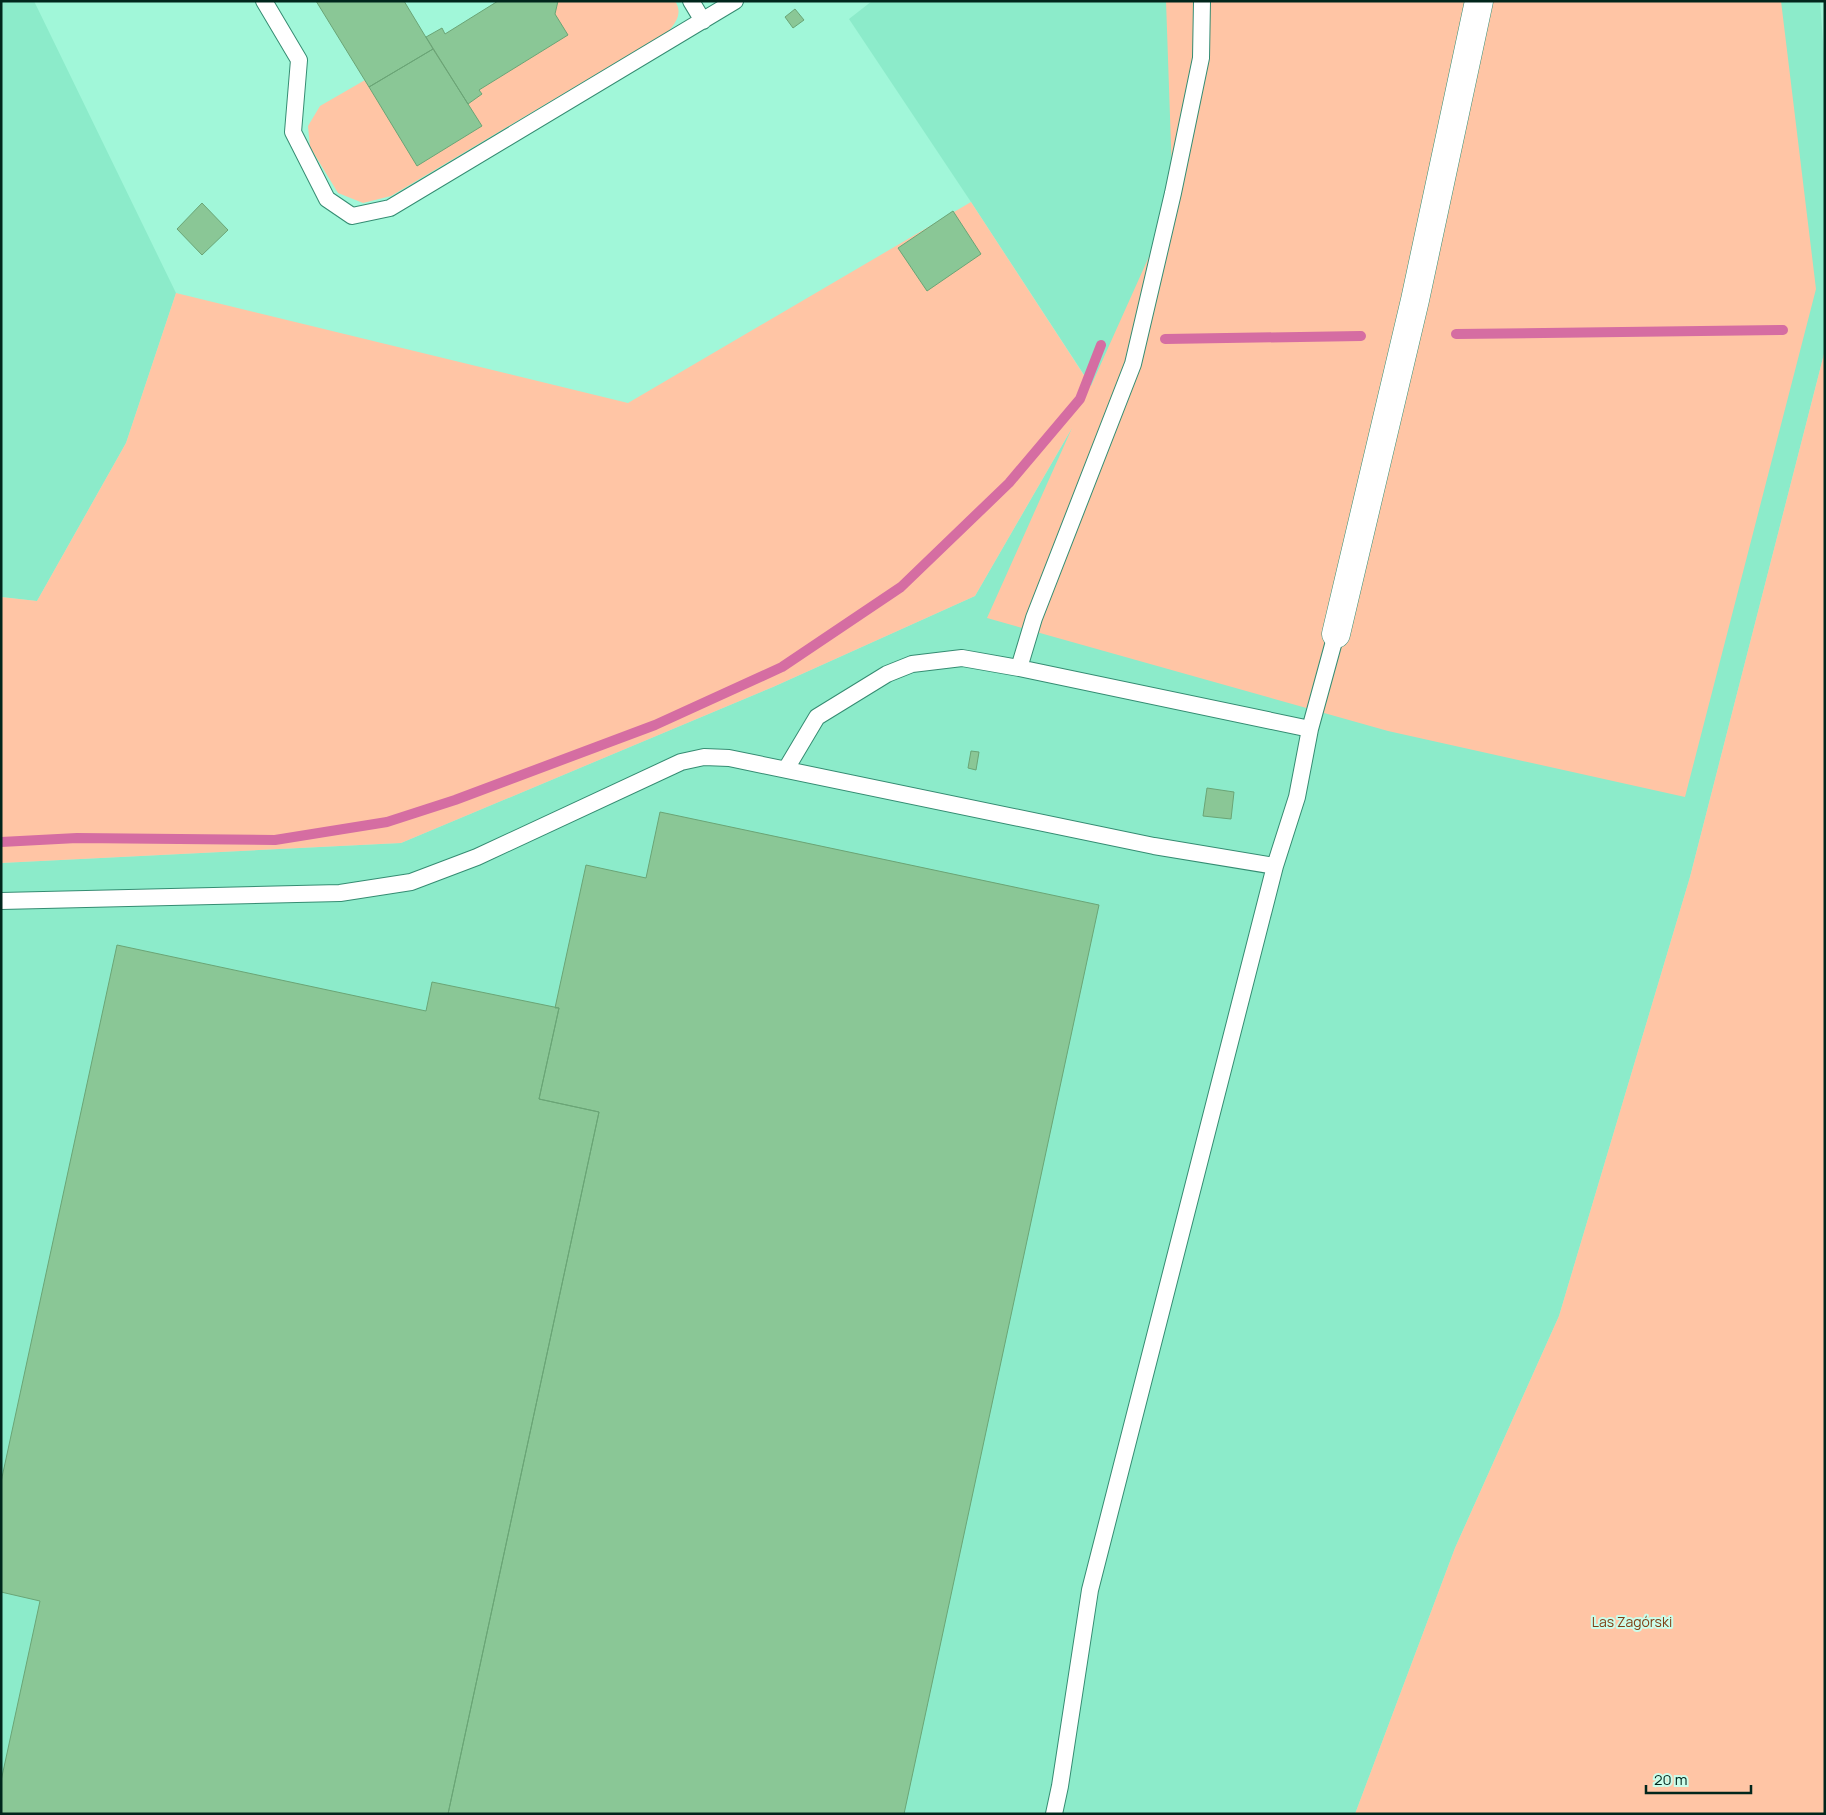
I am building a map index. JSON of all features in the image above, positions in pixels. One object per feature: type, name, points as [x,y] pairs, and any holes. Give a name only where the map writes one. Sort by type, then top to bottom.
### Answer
[{"type":"street","points":[[1336,634],[1415,300],[1479,1]]},
{"type":"lane","points":[[264,1],[299,60],[293,132],[327,199],[352,216],[390,208],[735,1]]},
{"type":"lane","points":[[691,1],[702,20]]},
{"type":"lane","points":[[1019,668],[1034,618],[1133,364],[1173,193],[1201,58],[1202,1]]},
{"type":"lane","points":[[1054,1814],[1090,1590],[1275,866],[1297,796],[1310,729],[1336,634]]},
{"type":"lane","points":[[786,769],[817,717],[887,674],[912,664],[962,658],[1019,668],[1310,729]]},
{"type":"lane","points":[[1,901],[340,893],[411,882],[477,857],[680,762],[704,757],[729,758],[1145,844],[1275,866]]},
{"type":"shaded area","points":[[1,1],[34,1],[176,293],[126,443],[37,601],[1,597]]},
{"type":"shaded area","points":[[872,1],[1820,1],[1825,69],[1825,350],[1690,877],[1559,1316],[1455,1548],[1355,1814],[1,1814],[1,863],[401,843],[773,687],[975,596],[1094,390],[849,19]]},
{"type":"green space","points":[[502,1],[675,1],[678,13],[676,21],[669,31],[391,196],[363,203],[338,193],[310,147],[308,126],[320,106]]},
{"type":"green space","points":[[1166,1],[1781,1],[1816,289],[1685,797],[1388,731],[987,618],[1072,428],[975,596],[773,687],[401,843],[1,863],[1,597],[37,601],[126,443],[176,293],[628,403],[971,202],[1091,386],[1173,203]]},
{"type":"green space","name":"Las Zagórski","points":[[1825,350],[1825,1814],[1355,1814],[1455,1548],[1559,1316],[1690,877]]},
{"type":"building","points":[[316,1],[404,1],[433,49],[369,87]]},
{"type":"building","points":[[498,1],[558,1],[555,14],[568,35],[479,90],[482,94],[468,104],[426,37],[442,28],[445,34]]},
{"type":"building","points":[[795,9],[804,20],[793,28],[785,17]]},
{"type":"building","points":[[433,49],[482,126],[417,166],[369,87]]},
{"type":"building","points":[[202,203],[228,230],[202,255],[177,229]]},
{"type":"building","points":[[953,211],[981,254],[927,291],[898,248]]},
{"type":"building","points":[[971,751],[979,752],[976,770],[968,768]]},
{"type":"building","points":[[1207,788],[1234,792],[1231,819],[1203,816]]},
{"type":"building","points":[[660,812],[1099,905],[904,1814],[448,1814],[599,1112],[539,1099],[559,1008],[555,1008],[586,865],[646,878]]},
{"type":"building","points":[[117,945],[426,1011],[432,982],[559,1008],[539,1099],[599,1112],[448,1814],[1,1814],[1,1781],[40,1601],[1,1592],[1,1482]]},
{"type":"waterway","points":[[1456,334],[1783,330]]},
{"type":"waterway","points":[[1165,339],[1361,336]]},
{"type":"waterway","points":[[1,842],[77,838],[275,840],[387,822],[455,800],[655,725],[782,667],[901,587],[1009,483],[1080,399],[1101,345]]}]
